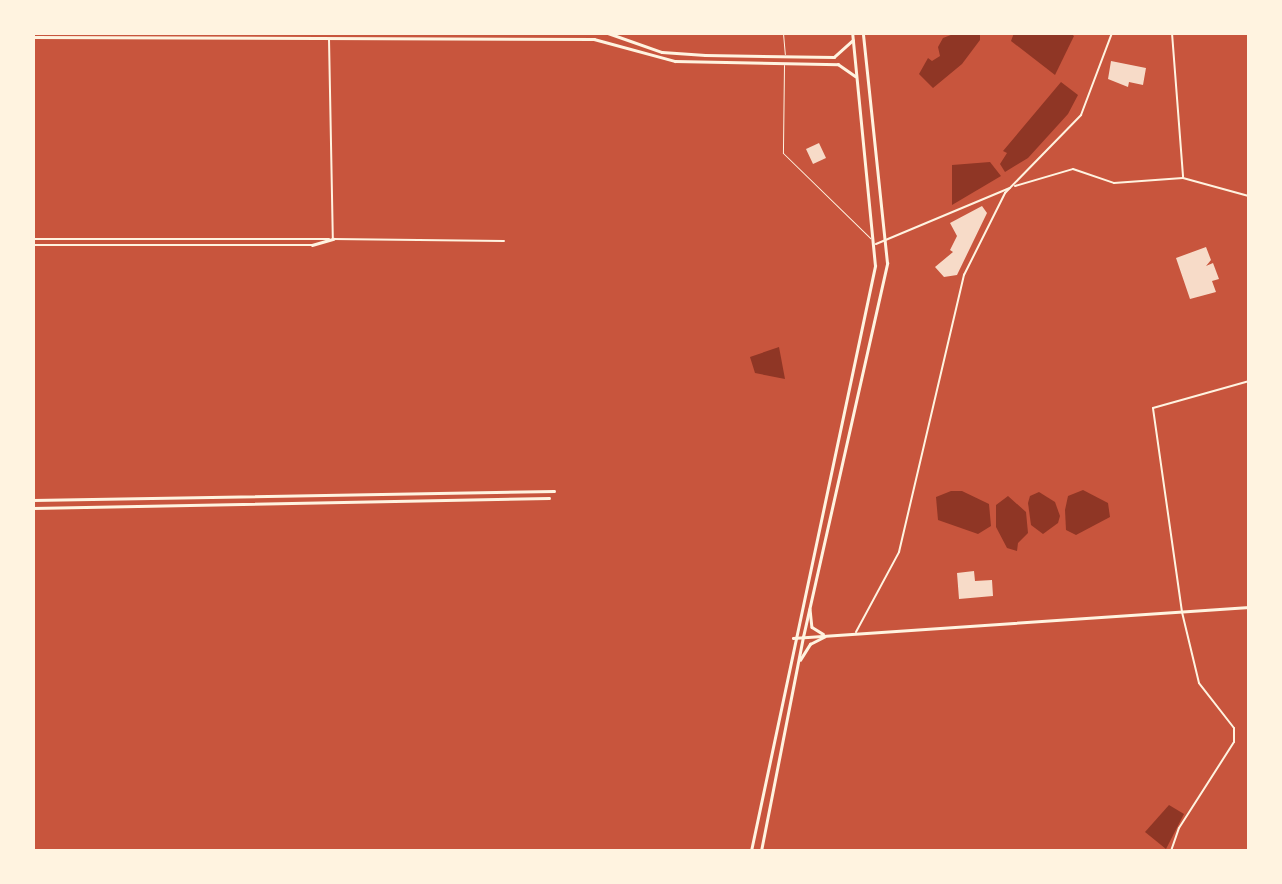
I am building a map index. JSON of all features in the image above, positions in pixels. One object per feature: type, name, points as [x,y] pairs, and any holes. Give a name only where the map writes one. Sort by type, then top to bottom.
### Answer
[{"type":"street","points":[[607,33],[668,53],[839,56],[853,40]]},
{"type":"street","points":[[751,851],[793,638],[875,266],[876,244],[852,33]]},
{"type":"street","points":[[761,851],[803,637],[887,263],[888,240],[863,33]]},
{"type":"street","points":[[855,634],[899,552],[964,275],[1013,186],[1081,115],[1112,33]]},
{"type":"street","points":[[1172,33],[1183,178]]},
{"type":"street","points":[[33,37],[594,39],[674,61],[844,65],[858,84]]},
{"type":"street","points":[[329,38],[333,239]]},
{"type":"street","points":[[876,244],[1013,186],[1073,169],[1114,183],[1183,178],[1249,196]]},
{"type":"street","points":[[33,239],[504,241]]},
{"type":"street","points":[[33,244],[312,246],[333,239]]},
{"type":"street","points":[[1171,851],[1179,828],[1234,742],[1234,728],[1199,684],[1182,612],[1153,408],[1249,381]]},
{"type":"street","points":[[33,500],[554,491]]},
{"type":"street","points":[[33,508],[549,498]]},
{"type":"street","points":[[793,638],[1249,607]]},
{"type":"street","points":[[810,608],[811,626],[830,636]]},
{"type":"street","points":[[798,663],[810,644],[830,636]]},
{"type":"lane","points":[[783,33],[783,153],[876,244]]},
{"type":"shaded area","points":[[956,33],[980,33],[980,40],[962,64],[933,88],[919,74],[928,58],[932,61],[940,56],[938,47],[943,38]]},
{"type":"shaded area","points":[[1014,33],[1070,33],[1074,36],[1055,75],[1011,41]]},
{"type":"shaded area","points":[[1061,82],[1078,95],[1068,114],[1028,158],[1005,172],[1000,164],[1007,153],[1003,151]]},
{"type":"shaded area","points":[[990,162],[1001,176],[952,205],[952,165]]},
{"type":"shaded area","points":[[779,347],[785,379],[755,373],[750,357]]},
{"type":"shaded area","points":[[1083,490],[1108,503],[1110,517],[1076,535],[1066,530],[1065,510],[1068,496]]},
{"type":"shaded area","points":[[951,491],[962,491],[989,504],[991,526],[978,534],[938,520],[936,497]]},
{"type":"shaded area","points":[[1039,492],[1055,502],[1060,516],[1058,523],[1043,534],[1031,525],[1028,503],[1030,496]]},
{"type":"shaded area","points":[[1008,496],[1026,512],[1028,533],[1018,543],[1017,551],[1007,548],[996,527],[996,505]]},
{"type":"shaded area","points":[[1169,805],[1184,814],[1166,849],[1145,832]]},
{"type":"building","points":[[1111,61],[1146,68],[1143,85],[1129,82],[1128,87],[1108,79]]},
{"type":"building","points":[[819,143],[826,158],[813,164],[806,149]]},
{"type":"building","points":[[982,206],[987,213],[957,275],[944,277],[935,267],[953,252],[950,250],[957,236],[950,223]]},
{"type":"building","points":[[1206,247],[1211,260],[1206,266],[1213,263],[1219,279],[1212,281],[1216,292],[1190,299],[1176,258]]},
{"type":"building","points":[[974,571],[975,581],[992,580],[993,596],[959,599],[957,573]]}]
